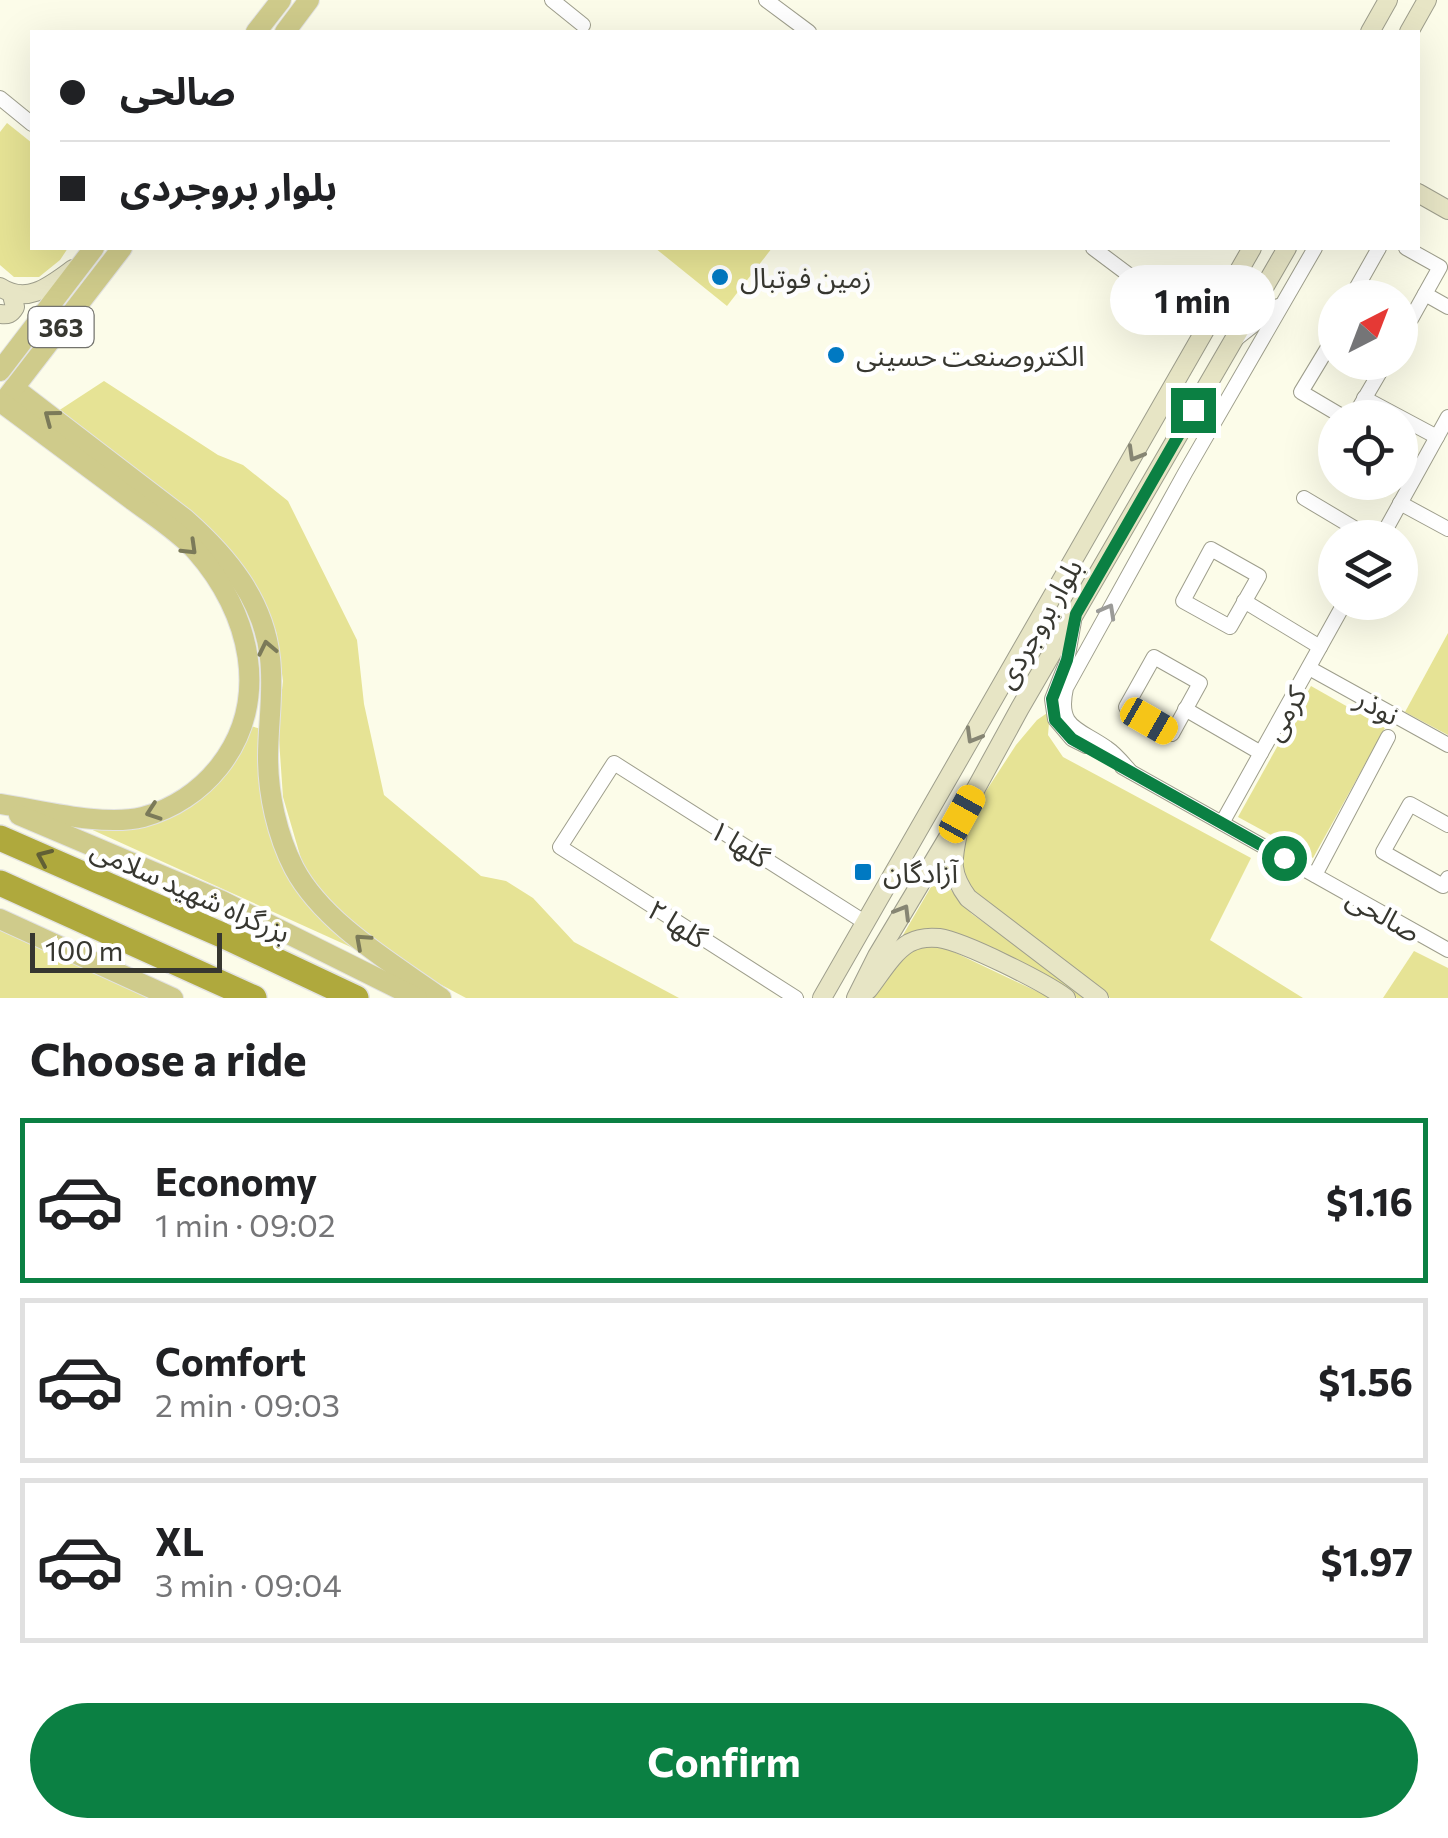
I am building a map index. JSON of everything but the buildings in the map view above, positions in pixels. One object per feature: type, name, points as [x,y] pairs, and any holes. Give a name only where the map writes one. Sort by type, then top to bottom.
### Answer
[{"type":"highway","name":"بزرگراه شهید سلامی","points":[[0,838],[356,998]]},
{"type":"highway","points":[[0,883],[254,998]]},
{"type":"main road","points":[[258,30],[280,0]]},
{"type":"main road","points":[[287,30],[310,0]]},
{"type":"main road","points":[[1371,30],[1388,0]]},
{"type":"main road","points":[[1410,30],[1427,0]]},
{"type":"main road","points":[[1420,194],[1448,210]]},
{"type":"main road","name":"363","points":[[5,399],[120,250]]},
{"type":"main road","name":"بلوار بروجردی","points":[[822,998],[1251,250]]},
{"type":"main road","name":"بلوار بروجردی","points":[[859,998],[877,956],[1286,250]]},
{"type":"main road","points":[[6,291],[29,294],[54,283],[88,255]]},
{"type":"main road","name":"363","points":[[0,370],[88,255]]},
{"type":"main road","points":[[0,314],[8,314],[15,307],[6,291]]},
{"type":"main road","points":[[0,805],[108,821],[141,817],[173,805],[200,787],[229,753],[245,718],[250,684],[242,626],[196,550],[5,399]]},
{"type":"main road","points":[[5,399],[185,519],[240,577],[257,610],[270,654],[269,779],[274,809],[294,867],[326,909],[385,962],[441,998]]},
{"type":"main road","points":[[0,805],[222,902],[417,998]]},
{"type":"main road","points":[[962,814],[952,861],[954,874],[968,898],[1099,998]]},
{"type":"main road","points":[[0,919],[173,998]]},
{"type":"main road","points":[[859,998],[899,951],[922,938],[952,942],[1066,998]]},
{"type":"street","points":[[552,0],[583,25]]},
{"type":"street","points":[[766,0],[806,30]]},
{"type":"street","points":[[0,98],[30,122]]},
{"type":"street","points":[[1096,250],[1204,332]]},
{"type":"street","points":[[1130,771],[1110,749],[1080,733],[1068,721],[1062,707],[1066,688],[1184,473],[1314,250]]},
{"type":"street","points":[[1361,280],[1378,250]]},
{"type":"street","points":[[1409,250],[1440,268],[1418,306]]},
{"type":"street","points":[[1425,294],[1448,307]]},
{"type":"street","points":[[1232,343],[1284,301]]},
{"type":"street","points":[[1318,364],[1301,392],[1318,402]]},
{"type":"street","points":[[1375,380],[1364,398],[1437,436]]},
{"type":"street","points":[[1391,520],[1448,417]]},
{"type":"street","points":[[1304,498],[1341,520]]},
{"type":"street","points":[[1400,503],[1448,528]]},
{"type":"street","points":[[1211,549],[1258,576],[1244,601],[1230,627],[1183,601],[1211,549]]},
{"type":"street","points":[[1244,601],[1320,647]]},
{"type":"street","name":"صالحی","points":[[1076,614],[1067,660],[1052,699],[1055,720],[1072,739],[1448,950]]},
{"type":"street","name":"کرمی","points":[[1222,824],[1335,620]]},
{"type":"street","points":[[1154,657],[1200,683],[1186,709],[1172,734],[1126,707],[1154,657]]},
{"type":"street","name":"نوذر","points":[[1309,668],[1448,745]]},
{"type":"street","points":[[1186,709],[1262,753]]},
{"type":"street","points":[[1315,875],[1388,737]]},
{"type":"street","name":"گلها ۱","points":[[614,763],[866,923]]},
{"type":"street","name":"گلها ۲","points":[[614,763],[560,848],[796,998]]},
{"type":"street","points":[[1446,819],[1410,804],[1384,852],[1444,886],[1448,878]]},
{"type":"shaded area","points":[[7,123],[30,141],[30,250],[67,250],[39,277],[14,277],[0,265],[0,132]]},
{"type":"shaded area","name":"زمین فوتبال","points":[[657,250],[770,250],[727,306]]},
{"type":"shaded area","points":[[104,381],[218,455],[243,465],[288,501],[357,640],[364,704],[384,795],[481,876],[506,881],[533,898],[574,942],[679,998],[466,998],[434,981],[348,920],[302,862],[283,797],[278,725],[283,681],[276,631],[253,584],[55,413]]},
{"type":"shaded area","points":[[1448,633],[1448,735],[1405,712]]},
{"type":"shaded area","points":[[1311,686],[1385,728],[1313,858],[1238,817]]},
{"type":"shaded area","points":[[1050,711],[1048,735],[1063,757],[1251,858],[1210,940],[1303,998],[1110,998],[967,887],[958,853],[973,811],[1016,745]]},
{"type":"shaded area","points":[[251,726],[261,729],[278,850],[375,958],[86,827],[148,823]]},
{"type":"shaded area","points":[[942,868],[951,890],[972,914],[1090,998],[1077,998],[1061,986],[960,936],[896,947]]},
{"type":"shaded area","points":[[0,923],[170,998],[0,998]]},
{"type":"shaded area","points":[[939,945],[1051,998],[874,998],[905,955]]},
{"type":"shaded area","points":[[1414,951],[1448,968],[1448,998],[1383,998]]},
{"type":"place","name":"زمین فوتبال","points":[[720,277]]},
{"type":"place","name":"الکتروصنعت حسینی","points":[[836,355]]},
{"type":"place","name":"آزادگان","points":[[863,872]]},
{"type":"route","points":[[1193,410],[1076,614],[1067,660],[1052,699],[1055,720],[1072,739],[1284,858]]}]
